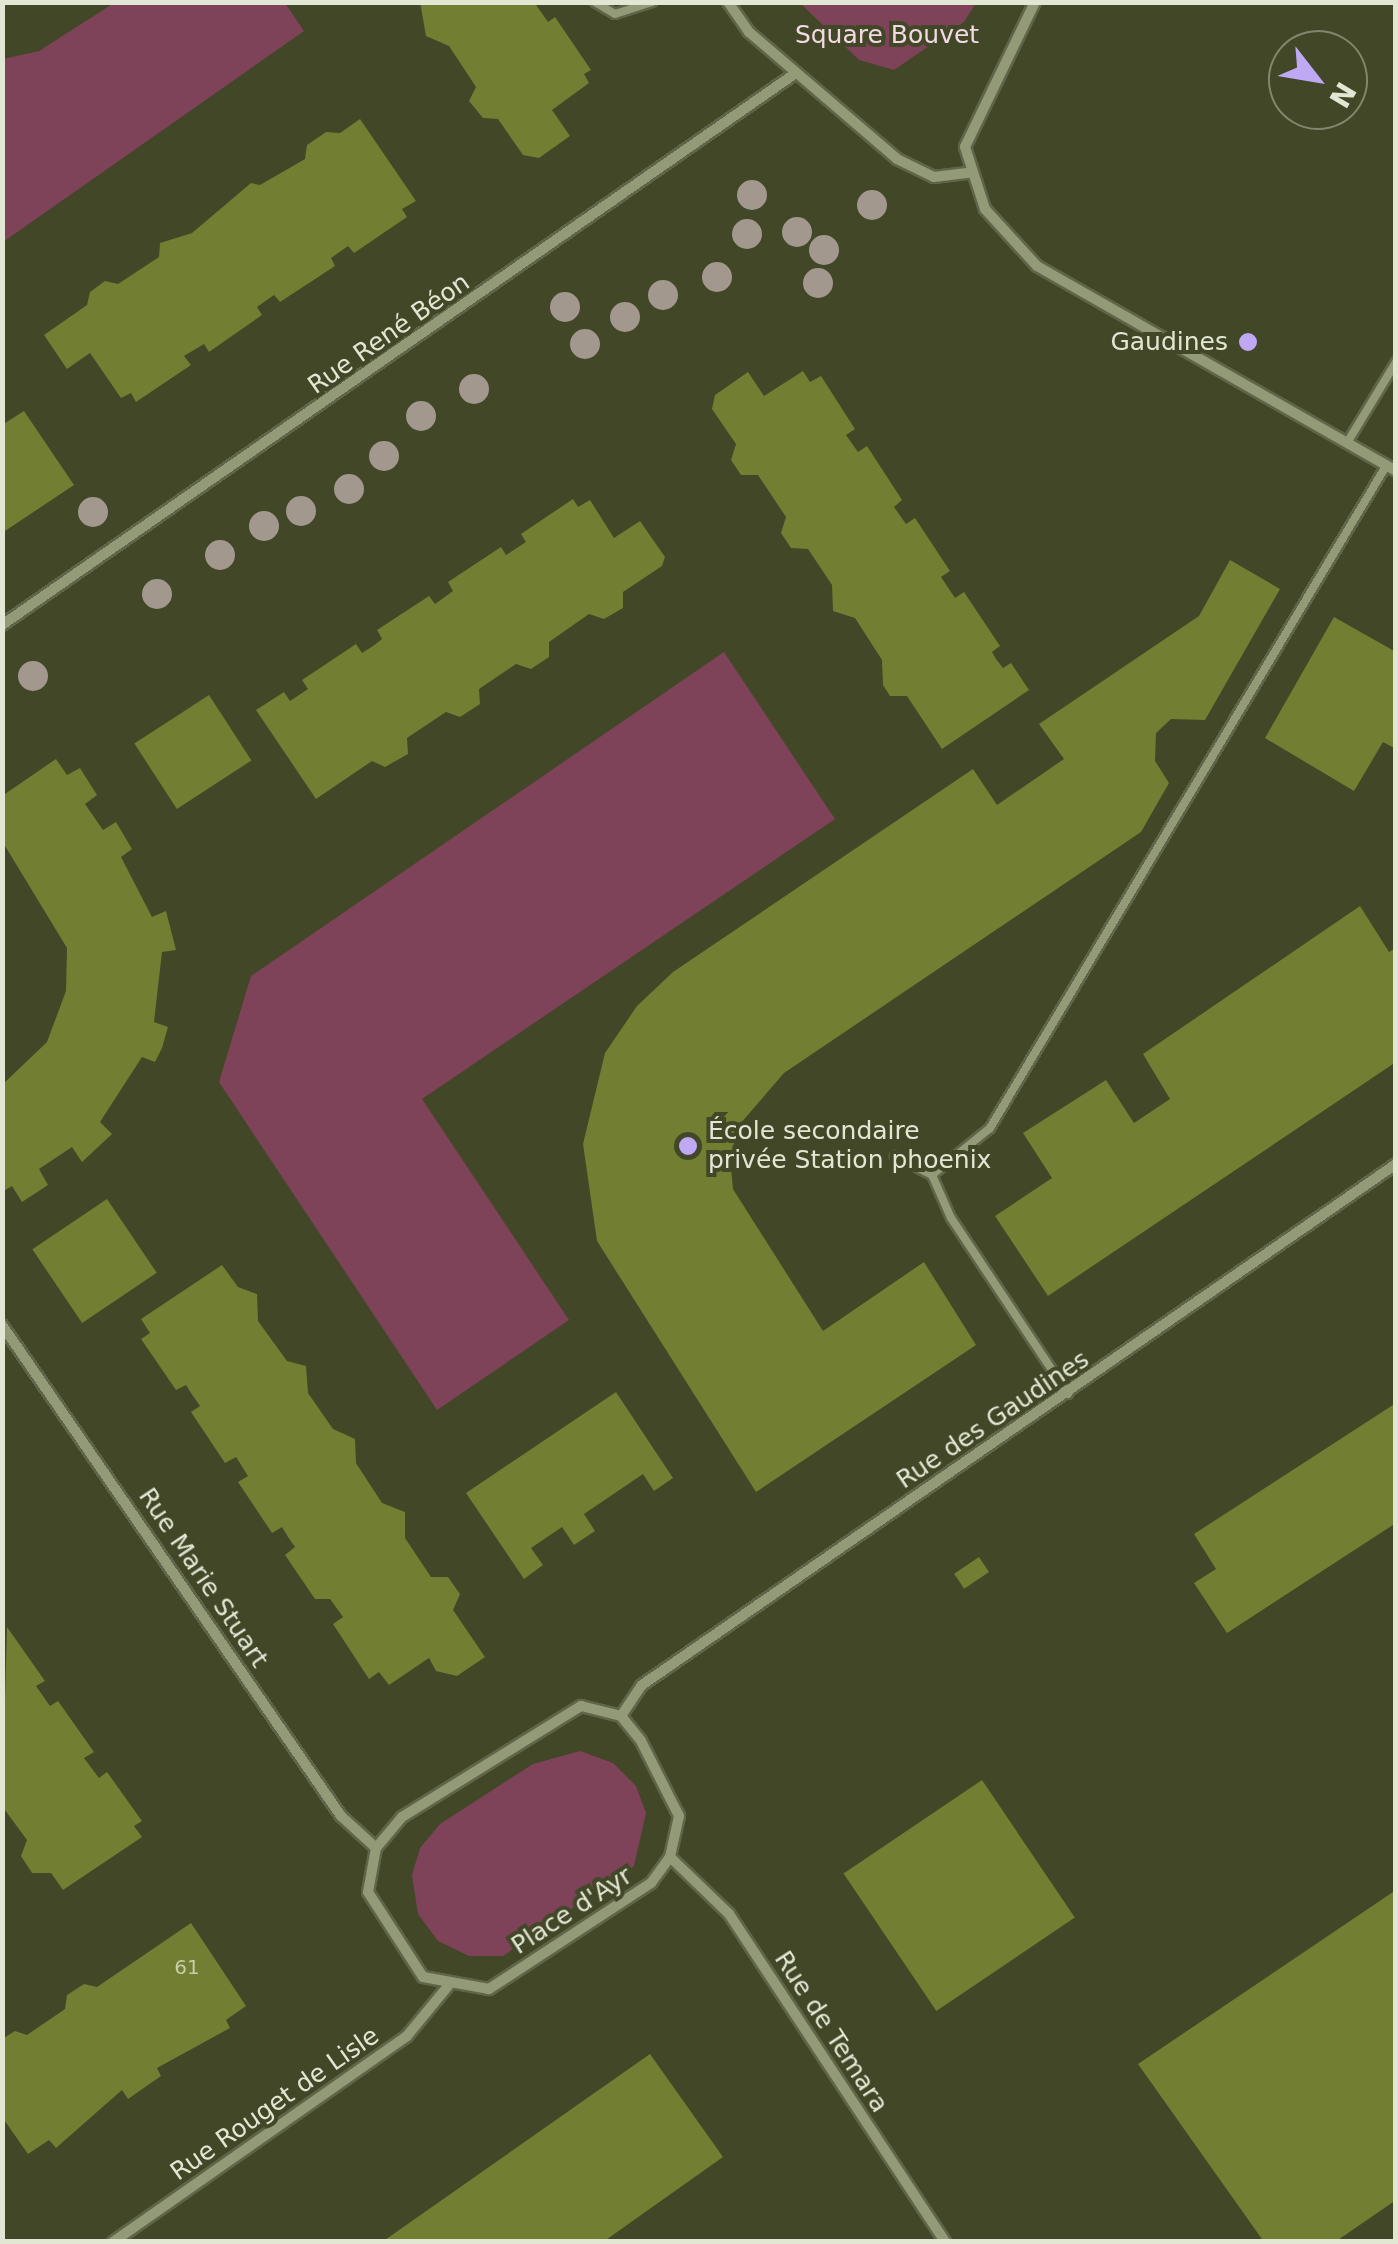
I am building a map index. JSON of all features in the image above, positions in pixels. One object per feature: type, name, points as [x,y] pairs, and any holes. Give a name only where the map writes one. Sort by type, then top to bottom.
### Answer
[{"type":"street","points":[[728,2],[796,74],[896,159],[934,177],[969,173]]},
{"type":"street","points":[[1034,2],[966,147],[969,173],[985,209],[1037,266],[1391,469]]},
{"type":"street","name":"Rue René Béon","points":[[2,624],[796,74]]},
{"type":"street","name":"Rue des Gaudines","points":[[622,1716],[642,1685],[1396,1164]]},
{"type":"street","name":"Rue Marie Stuart","points":[[2,1325],[341,1816],[376,1848]]},
{"type":"street","points":[[448,1986],[423,1977],[368,1892],[376,1848],[402,1816],[581,1706],[622,1716],[678,1816],[670,1857]]},
{"type":"street","name":"Place d'Ayr","points":[[448,1986],[489,1989],[651,1883],[670,1857]]},
{"type":"street","name":"Rue de Temara","points":[[670,1857],[729,1914],[945,2242]]},
{"type":"street","name":"Rue Rouget de Lisle","points":[[113,2242],[407,2036],[448,1986]]},
{"type":"lane","points":[[595,2],[615,14],[652,2]]},
{"type":"lane","points":[[1347,443],[1396,362]]},
{"type":"lane","points":[[932,1175],[990,1128],[1391,469]]},
{"type":"lane","points":[[896,1156],[932,1175],[951,1218],[1068,1394]]},
{"type":"green space","points":[[114,3],[285,3],[304,31],[3,242],[3,59],[39,51]]},
{"type":"green space","name":"Square Bouvet","points":[[800,3],[976,3],[964,22],[894,70],[859,60]]},
{"type":"green space","points":[[724,652],[835,819],[422,1099],[569,1320],[437,1410],[219,1082],[251,976]]},
{"type":"green space","points":[[580,1751],[613,1763],[636,1786],[646,1813],[634,1866],[503,1956],[469,1956],[438,1941],[418,1914],[412,1875],[420,1848],[440,1824],[533,1764]]},
{"type":"building","points":[[420,2],[534,2],[548,22],[555,17],[591,70],[584,74],[589,83],[552,110],[570,136],[539,158],[523,155],[498,119],[483,118],[469,101],[476,87],[449,46],[426,36]]},
{"type":"building","points":[[360,119],[416,201],[402,209],[407,217],[354,253],[348,246],[331,258],[335,266],[280,302],[274,295],[257,307],[262,315],[209,352],[204,344],[184,356],[191,365],[136,402],[131,393],[121,398],[90,353],[67,369],[44,335],[87,305],[90,292],[105,281],[118,284],[159,257],[160,243],[192,233],[251,183],[260,185],[305,159],[307,145],[326,132],[340,133]]},
{"type":"building","points":[[803,371],[810,382],[821,376],[855,429],[846,435],[858,452],[867,446],[902,500],[894,507],[906,524],[915,518],[950,571],[941,577],[955,598],[964,592],[1000,646],[992,652],[996,659],[1003,668],[1011,663],[1029,690],[942,749],[907,696],[890,696],[883,685],[882,660],[855,618],[833,611],[832,585],[808,549],[791,548],[781,533],[786,517],[758,475],[741,475],[731,460],[736,444],[712,409],[715,395],[748,372],[764,396]]},
{"type":"building","points":[[24,411],[74,485],[2,533],[2,425]]},
{"type":"building","points":[[573,499],[578,507],[590,500],[614,538],[640,521],[665,557],[662,566],[623,592],[623,608],[604,619],[589,614],[549,642],[549,657],[531,669],[516,664],[479,689],[480,704],[460,717],[446,712],[407,738],[408,754],[385,767],[372,761],[316,799],[256,710],[284,692],[290,701],[308,689],[302,680],[356,644],[362,653],[373,646],[382,639],[377,630],[429,596],[435,604],[453,591],[448,582],[501,547],[506,555],[526,542],[521,534]]},
{"type":"building","points":[[1230,560],[1280,589],[1205,720],[1171,719],[1156,733],[1155,761],[1169,783],[1141,832],[784,1073],[740,1124],[730,1157],[733,1189],[823,1331],[924,1262],[976,1345],[756,1492],[597,1241],[583,1144],[605,1053],[637,1006],[673,972],[973,769],[997,805],[1064,759],[1039,724],[1199,616]]},
{"type":"building","points":[[1334,617],[1396,652],[1396,749],[1383,742],[1354,791],[1265,738]]},
{"type":"building","points":[[209,695],[251,760],[177,809],[134,743]]},
{"type":"building","points":[[56,759],[67,775],[80,768],[97,795],[85,804],[103,830],[116,822],[132,849],[121,857],[152,917],[166,911],[176,950],[162,952],[154,1022],[168,1027],[162,1048],[155,1062],[142,1057],[100,1122],[112,1134],[82,1162],[72,1147],[39,1169],[48,1185],[22,1202],[12,1186],[2,1192],[2,1085],[47,1042],[66,991],[67,948],[2,841],[2,796]]},
{"type":"building","points":[[1360,906],[1389,952],[1396,948],[1396,1062],[1048,1296],[995,1216],[1052,1178],[1023,1133],[1106,1080],[1134,1123],[1170,1099],[1143,1054]]},
{"type":"building","points":[[107,1199],[157,1273],[82,1323],[32,1249]]},
{"type":"building","points":[[222,1265],[238,1287],[257,1294],[258,1321],[287,1361],[306,1366],[308,1393],[333,1429],[355,1439],[356,1463],[382,1503],[405,1512],[405,1538],[431,1577],[448,1577],[460,1594],[453,1610],[485,1657],[457,1676],[436,1671],[429,1658],[389,1685],[379,1672],[369,1679],[333,1624],[343,1617],[330,1599],[315,1599],[285,1555],[295,1547],[282,1527],[272,1533],[238,1482],[248,1476],[236,1457],[225,1463],[191,1412],[200,1406],[186,1385],[176,1390],[141,1339],[150,1333],[141,1319]]},
{"type":"building","points":[[616,1392],[673,1478],[654,1491],[643,1474],[584,1514],[595,1531],[574,1545],[562,1527],[531,1548],[543,1565],[524,1579],[466,1493]]},
{"type":"building","points":[[1396,1403],[1396,1523],[1227,1633],[1194,1583],[1216,1569],[1194,1534]]},
{"type":"building","points":[[979,1557],[989,1572],[964,1589],[954,1574]]},
{"type":"building","points":[[7,1627],[45,1681],[36,1686],[50,1706],[58,1701],[94,1752],[84,1758],[99,1778],[107,1772],[142,1821],[134,1826],[142,1837],[63,1890],[51,1873],[32,1873],[21,1856],[27,1840],[2,1806]]},
{"type":"building","points":[[982,1780],[1075,1918],[936,2011],[844,1873]]},
{"type":"building","points":[[1396,1890],[1396,2200],[1335,2242],[1264,2242],[1138,2064]]},
{"type":"building","points":[[191,1923],[246,2006],[226,2020],[230,2028],[157,2068],[161,2076],[128,2099],[122,2090],[56,2148],[49,2140],[28,2154],[2,2117],[2,2039],[15,2031],[27,2035],[65,2009],[67,1995],[84,1984],[97,1987]]},
{"type":"building","points":[[650,2054],[723,2157],[603,2242],[382,2242]]},
{"type":"place","name":"Gaudines","points":[[1248,342]]},
{"type":"place","name":"École secondaire privée Station phoenix","points":[[688,1146]]}]
